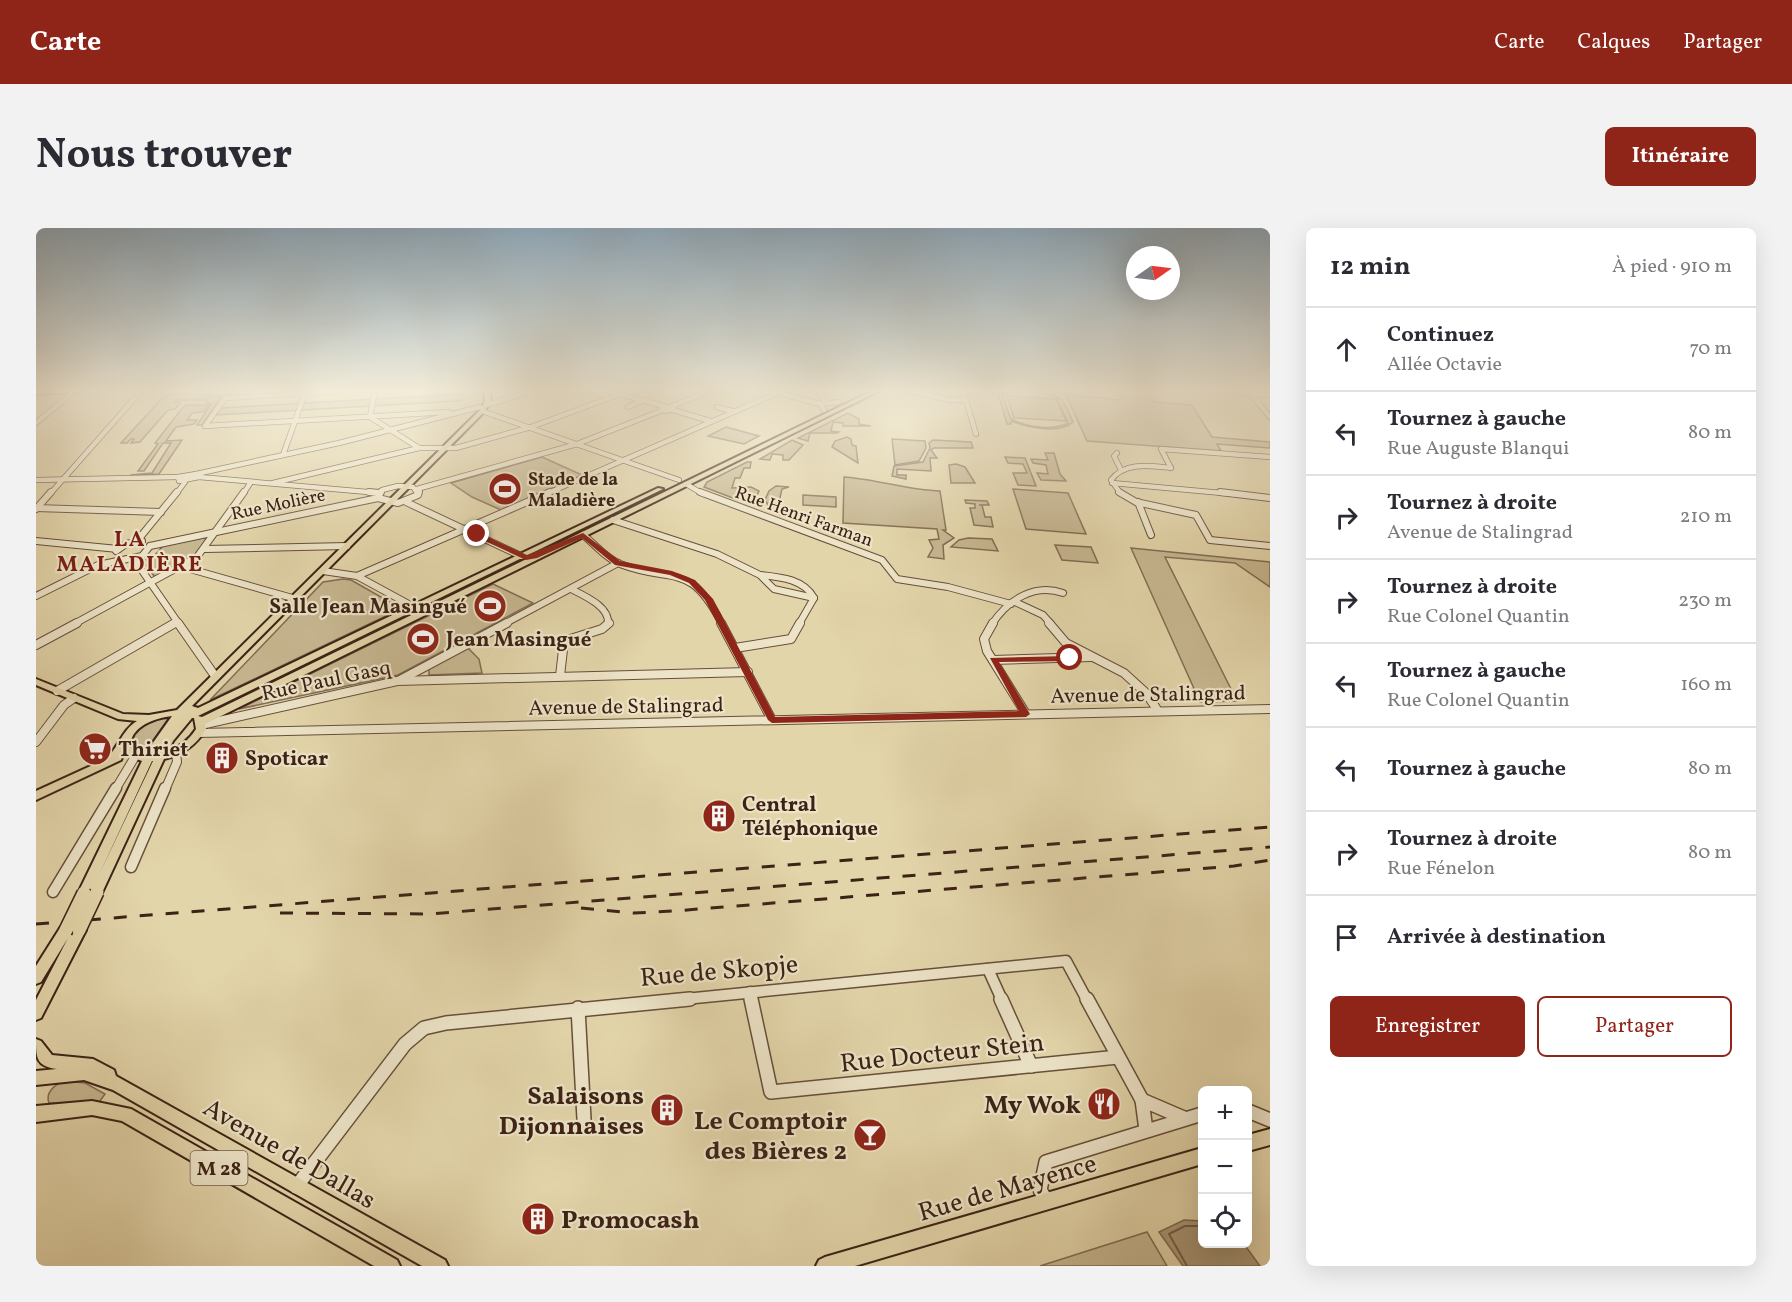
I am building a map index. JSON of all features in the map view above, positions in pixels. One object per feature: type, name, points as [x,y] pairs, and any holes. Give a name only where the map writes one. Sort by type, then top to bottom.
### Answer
[{"type":"main road","points":[[36,796],[111,760],[135,755],[155,757],[176,751],[192,742],[193,720],[215,676],[239,657],[453,438]]},
{"type":"main road","points":[[36,682],[122,717],[193,720],[559,547],[763,438]]},
{"type":"main road","points":[[193,720],[416,606],[567,533],[778,438]]},
{"type":"main road","points":[[758,441],[767,444]]},
{"type":"main road","points":[[567,533],[583,535]]},
{"type":"main road","points":[[521,556],[530,558],[559,547]]},
{"type":"main road","points":[[416,606],[429,610]]},
{"type":"main road","points":[[36,1014],[90,892],[155,757],[193,720],[239,657]]},
{"type":"main road","points":[[122,717],[127,737],[126,748],[135,755]]},
{"type":"main road","points":[[111,760],[119,753],[127,737],[152,718]]},
{"type":"main road","points":[[36,978],[72,931]]},
{"type":"main road","points":[[36,968],[53,953]]},
{"type":"main road","name":"Avenue de Dallas","points":[[36,1046],[48,1061],[93,1066],[103,1070],[117,1084]]},
{"type":"main road","name":"Avenue de Dallas","points":[[36,1078],[84,1073],[117,1084],[439,1266]]},
{"type":"main road","name":"M 28","points":[[36,1114],[92,1108],[125,1114],[391,1266]]},
{"type":"main road","points":[[1252,1142],[1270,1137]]},
{"type":"main road","name":"Rue de Mayence","points":[[825,1266],[1198,1157]]},
{"type":"street","points":[[36,508],[99,438]]},
{"type":"street","points":[[283,455],[289,438]]},
{"type":"street","points":[[112,560],[111,557],[118,549],[137,541],[185,482],[198,476],[357,438]]},
{"type":"street","points":[[403,438],[419,448]]},
{"type":"street","points":[[273,483],[419,448],[441,450],[486,438]]},
{"type":"street","name":"Rue Henri Farman","points":[[562,438],[682,482],[705,495],[882,561],[897,579],[948,587],[1038,611],[1061,639],[1131,678],[1146,693],[1158,711]]},
{"type":"street","points":[[406,486],[417,489],[591,438]]},
{"type":"street","points":[[357,576],[671,438]]},
{"type":"street","points":[[1270,457],[1161,449],[1171,468],[1137,467],[1121,470],[1112,476],[1112,483],[1122,494],[1138,502],[1196,515],[1210,540],[1270,546]]},
{"type":"street","points":[[1117,453],[1114,456],[1121,470]]},
{"type":"street","points":[[36,480],[198,476],[378,496],[389,503],[406,502],[418,495],[417,489]]},
{"type":"street","points":[[178,477],[179,481],[185,482]]},
{"type":"street","points":[[36,645],[183,567],[205,549],[251,482]]},
{"type":"street","points":[[1112,483],[1170,491],[1193,490],[1270,498]]},
{"type":"street","name":"Rue Molière","points":[[150,546],[378,496],[388,488],[406,486]]},
{"type":"street","points":[[406,502],[521,556]]},
{"type":"street","points":[[1138,502],[1151,535]]},
{"type":"street","points":[[36,508],[161,512]]},
{"type":"street","points":[[613,520],[659,537],[717,554],[760,575],[801,584],[809,589],[814,598]]},
{"type":"street","points":[[583,535],[618,563],[672,573],[692,582],[709,599],[772,720]]},
{"type":"street","points":[[36,541],[118,549]]},
{"type":"street","points":[[36,596],[112,560],[134,559],[147,552],[150,546],[147,542],[137,541]]},
{"type":"street","points":[[205,549],[347,546]]},
{"type":"street","points":[[134,559],[215,676]]},
{"type":"street","points":[[397,681],[618,563]]},
{"type":"street","points":[[183,567],[296,599]]},
{"type":"street","points":[[323,571],[357,576],[416,606]]},
{"type":"street","points":[[760,575],[774,589],[814,598]]},
{"type":"street","points":[[36,589],[46,591]]},
{"type":"street","points":[[560,676],[564,641],[602,629],[609,623],[598,605],[571,589]]},
{"type":"street","points":[[1026,714],[984,645],[986,633],[995,617],[1026,594],[1041,590],[1057,590],[1063,593]]},
{"type":"street","points":[[735,648],[791,639],[814,598]]},
{"type":"street","points":[[57,691],[176,622]]},
{"type":"street","points":[[993,660],[1095,657]]},
{"type":"street","name":"Rue Paul Gasq","points":[[193,720],[397,681],[748,672]]},
{"type":"street","points":[[36,742],[64,705],[74,698]]},
{"type":"street","name":"Avenue de Stalingrad","points":[[193,720],[772,720],[1270,709]]},
{"type":"street","points":[[131,867],[177,762],[176,751]]},
{"type":"street","points":[[53,892],[135,755]]},
{"type":"street","name":"Rue de Skopje","points":[[296,1187],[405,1044],[424,1029],[446,1023],[578,1008],[1066,961],[1142,1100],[1146,1130]]},
{"type":"street","points":[[988,969],[1031,1066]]},
{"type":"street","name":"Rue Docteur Stein","points":[[750,992],[771,1092],[1118,1057]]},
{"type":"street","points":[[578,1008],[584,1119]]},
{"type":"street","points":[[1142,1100],[1184,1118]]},
{"type":"street","points":[[1252,1113],[1270,1120]]},
{"type":"street","points":[[1047,1201],[1040,1190],[1046,1162],[1083,1153],[1146,1130],[1198,1115]]},
{"type":"shaded area","points":[[125,438],[143,438],[140,442],[131,443],[134,439],[131,439],[127,443],[121,443]]},
{"type":"shaded area","points":[[159,438],[168,438],[166,441],[182,440],[159,474],[130,475],[152,473],[171,443],[163,443],[144,471],[138,471],[158,444],[155,443]]},
{"type":"shaded area","points":[[719,438],[754,438],[744,444]]},
{"type":"shaded area","points":[[1086,438],[1229,438],[1270,442],[1270,448],[1217,444],[1221,451],[1087,441]]},
{"type":"shaded area","points":[[851,439],[852,445],[856,446],[858,463],[832,447],[835,441]]},
{"type":"shaded area","points":[[892,439],[925,441],[926,448],[919,461],[895,465]]},
{"type":"shaded area","points":[[792,440],[803,445],[789,460],[783,460],[783,455],[772,454],[770,460],[760,459]]},
{"type":"shaded area","points":[[933,440],[971,442],[973,448],[934,448],[931,450],[937,458],[930,458],[931,471],[897,469],[897,475],[906,475],[906,479],[892,476],[894,466],[923,462],[930,448],[929,443]]},
{"type":"shaded area","points":[[1045,453],[1054,453],[1060,474],[1066,481],[1041,480],[1037,473],[1048,474],[1046,465],[1033,463],[1031,459],[1048,460]]},
{"type":"shaded area","name":"Stade de la Maladière","points":[[542,457],[582,475],[501,510],[472,497],[451,483]]},
{"type":"shaded area","points":[[1005,457],[1025,458],[1036,486],[1018,485],[1013,473],[1027,473],[1023,464],[1008,463]]},
{"type":"shaded area","points":[[751,462],[750,468],[744,468],[740,478],[735,478],[732,488],[751,487],[759,491],[757,495],[738,500],[704,487],[707,482]]},
{"type":"shaded area","points":[[956,464],[965,467],[975,483],[951,483],[949,465]]},
{"type":"shaded area","points":[[844,477],[940,491],[946,530],[943,530],[954,538],[943,545],[944,559],[928,557],[933,548],[929,540],[939,539],[937,529],[843,523]]},
{"type":"shaded area","points":[[776,486],[789,487],[782,489],[778,506],[787,508],[783,516],[771,510],[765,500],[769,491]]},
{"type":"shaded area","points":[[1013,489],[1068,493],[1086,534],[1026,529]]},
{"type":"shaded area","points":[[803,495],[836,497],[836,507],[803,505]]},
{"type":"shaded area","points":[[965,500],[987,501],[989,505],[982,505],[985,517],[991,517],[993,527],[974,525],[970,508],[975,508],[975,504],[966,503]]},
{"type":"shaded area","points":[[207,539],[193,557],[160,576],[154,576],[143,561],[155,555],[163,546]]},
{"type":"shaded area","points":[[992,539],[998,551],[951,547],[959,540]]},
{"type":"shaded area","points":[[1055,545],[1091,547],[1098,563],[1062,560]]},
{"type":"shaded area","points":[[1131,548],[1270,562],[1270,587],[1235,563],[1165,557],[1237,701],[1200,702]]},
{"type":"shaded area","points":[[351,580],[397,606],[394,612],[210,700],[323,582]]},
{"type":"shaded area","name":"Jean Masingué","points":[[493,584],[533,603],[398,675],[239,709]]},
{"type":"shaded area","points":[[468,648],[479,659],[482,673],[429,675],[429,668]]},
{"type":"shaded area","points":[[160,718],[168,719],[145,752],[131,746],[132,736],[146,723]]},
{"type":"shaded area","points":[[64,1081],[85,1083],[105,1094],[100,1101],[49,1103],[48,1096],[51,1090]]},
{"type":"shaded area","points":[[1147,1232],[1167,1266],[1040,1266]]},
{"type":"water","points":[[1184,1220],[1198,1221],[1198,1248],[1247,1248],[1260,1266],[1183,1266],[1159,1232]]},
{"type":"railway","points":[[36,924],[1270,827]]},
{"type":"railway","points":[[280,913],[429,914],[1270,847]]},
{"type":"railway","points":[[581,908],[634,913],[674,911],[1234,866],[1270,860]]},
{"type":"place","name":"Stade de la Maladière","points":[[505,489]]},
{"type":"place","name":"Salle Jean Masingué","points":[[490,606]]},
{"type":"place","name":"Jean Masingué","points":[[423,639]]},
{"type":"place","name":"Thiriet","points":[[95,749]]},
{"type":"place","name":"Spoticar","points":[[222,758]]},
{"type":"place","name":"Central Téléphonique","points":[[719,816]]},
{"type":"place","name":"My Wok","points":[[1104,1104]]},
{"type":"place","name":"Salaisons Dijonnaises","points":[[667,1110]]},
{"type":"place","name":"Le Comptoir des Bières 2","points":[[870,1135]]},
{"type":"place","name":"Promocash","points":[[538,1219]]},
{"type":"district","name":"LA MALADIÈRE","points":[[130,550]]},
{"type":"route","points":[[477,534],[526,558],[559,547],[583,535],[618,563],[672,573],[692,582],[709,599],[772,720],[1026,714],[993,660],[1070,658]]}]
